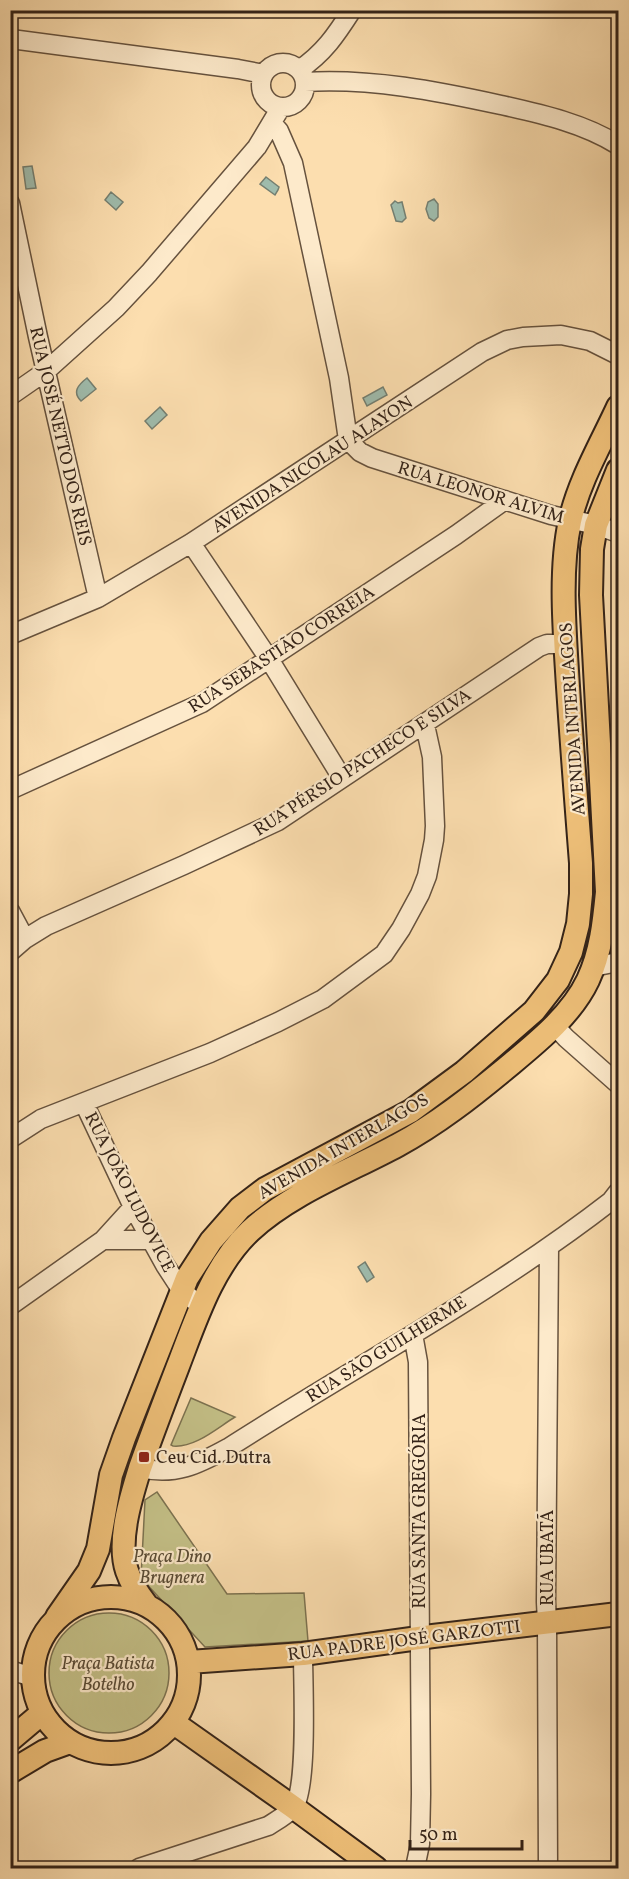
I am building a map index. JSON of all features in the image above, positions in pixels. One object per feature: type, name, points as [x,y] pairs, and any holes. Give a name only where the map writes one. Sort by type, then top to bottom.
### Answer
[{"type":"main road","name":"AVENIDA INTERLAGOS","points":[[57,1617],[89,1571],[98,1549],[111,1475],[124,1438],[182,1291],[211,1241],[240,1208],[265,1189],[411,1111],[464,1072],[534,1011],[558,980],[571,952],[578,924],[581,863],[566,644],[566,544],[580,489],[618,407]]},
{"type":"main road","name":"AVENIDA INTERLAGOS","points":[[146,1604],[131,1581],[123,1555],[130,1506],[140,1468],[201,1306],[230,1254],[250,1232],[286,1204],[424,1131],[468,1100],[554,1025],[573,1003],[593,968],[602,934],[607,892],[591,595],[592,549],[596,525],[618,470]]},
{"type":"main road","points":[[99,1597],[123,1597],[146,1604],[166,1619],[181,1639],[189,1662],[188,1694],[174,1723],[153,1742],[126,1752],[97,1752],[70,1742],[59,1734],[42,1713],[35,1695],[32,1677],[35,1655],[43,1635],[57,1617],[77,1604],[99,1597]]},
{"type":"main road","name":"RUA PADRE JOSÉ GARZOTTI","points":[[189,1662],[303,1654],[618,1614]]},
{"type":"main road","points":[[10,1740],[42,1713]]},
{"type":"main road","points":[[174,1723],[376,1869]]},
{"type":"main road","points":[[10,1772],[45,1751],[70,1742]]},
{"type":"street","points":[[302,76],[326,49],[352,10]]},
{"type":"street","points":[[10,29],[11,40],[264,74]]},
{"type":"street","points":[[280,63],[294,66],[302,76],[305,88],[299,100],[294,104],[281,107],[265,98],[261,86],[268,69],[280,63]]},
{"type":"street","points":[[302,76],[321,81],[390,86],[457,96],[574,124],[614,140]]},
{"type":"street","points":[[10,396],[46,371],[116,308],[149,273],[257,147],[281,107]]},
{"type":"street","points":[[272,123],[279,131],[293,162],[339,378],[348,440]]},
{"type":"street","name":"RUA JOSÉ NETTO DOS REIS","points":[[10,203],[98,598]]},
{"type":"street","name":"AVENIDA NICOLAU ALAYON","points":[[10,635],[98,598],[191,543],[482,352],[507,340],[523,336],[561,335],[590,341],[618,355]]},
{"type":"street","name":"RUA LEONOR ALVIM","points":[[348,440],[360,452],[372,458],[618,533]]},
{"type":"street","name":"RUA SEBASTIÃO CORREIA","points":[[10,790],[201,703],[456,535],[505,500]]},
{"type":"street","points":[[191,543],[269,659],[342,778]]},
{"type":"street","name":"RUA PÉRSIO PACHECO E SILVA","points":[[10,952],[25,939],[76,911],[258,832],[278,821],[540,647],[547,644],[566,644]]},
{"type":"street","points":[[10,1139],[41,1119],[61,1110],[210,1053],[278,1022],[323,999],[384,954],[420,894],[427,876],[434,840],[432,757],[425,725]]},
{"type":"street","points":[[10,911],[25,939]]},
{"type":"street","points":[[593,968],[618,962]]},
{"type":"street","points":[[554,1025],[618,1084]]},
{"type":"street","name":"RUA JOÃO LUDOVICE","points":[[84,1103],[151,1240],[182,1291],[201,1306]]},
{"type":"street","name":"RUA SÃO GUILHERME","points":[[140,1468],[168,1471],[203,1462],[549,1248],[611,1201],[618,1192]]},
{"type":"street","points":[[10,1306],[103,1240],[133,1207]]},
{"type":"street","points":[[103,1240],[151,1240]]},
{"type":"street","name":"RUA UBATÃ","points":[[548,1869],[548,1623],[546,1602],[549,1248]]},
{"type":"street","name":"RUA SANTA GREGÓRIA","points":[[413,1334],[418,1362],[420,1638],[420,1844],[415,1869]]},
{"type":"street","points":[[139,1869],[268,1826],[293,1807],[302,1782],[303,1654]]},
{"type":"street","points":[[10,1670],[32,1677]]},
{"type":"green space","points":[[191,1398],[235,1417],[198,1441],[173,1446],[171,1445]]},
{"type":"green space","name":"Praça Dino Brugnera","points":[[157,1492],[227,1594],[304,1593],[308,1641],[205,1647],[141,1578],[145,1500]]},
{"type":"green space","name":"Praça Batista Botelho","points":[[109,1613],[132,1618],[151,1631],[164,1650],[169,1673],[164,1696],[151,1715],[132,1728],[109,1733],[86,1728],[67,1715],[54,1696],[49,1673],[54,1650],[67,1631],[86,1618]]},
{"type":"shaded area","points":[[32,166],[36,188],[26,189],[23,167]]},
{"type":"shaded area","points":[[266,177],[279,187],[275,195],[260,184]]},
{"type":"shaded area","points":[[111,192],[123,202],[116,210],[105,200]]},
{"type":"shaded area","points":[[434,199],[438,204],[438,217],[434,221],[429,218],[426,209],[428,202]]},
{"type":"shaded area","points":[[395,201],[402,202],[406,218],[402,222],[396,221],[391,205]]},
{"type":"shaded area","points":[[87,378],[96,389],[81,401],[77,395],[77,389]]},
{"type":"shaded area","points":[[383,387],[387,395],[367,406],[363,398]]},
{"type":"shaded area","points":[[160,407],[167,415],[152,429],[145,421]]},
{"type":"shaded area","points":[[365,1262],[374,1277],[367,1282],[358,1267]]},
{"type":"place","name":"Ceu Cid. Dutra","points":[[144,1457]]}]
